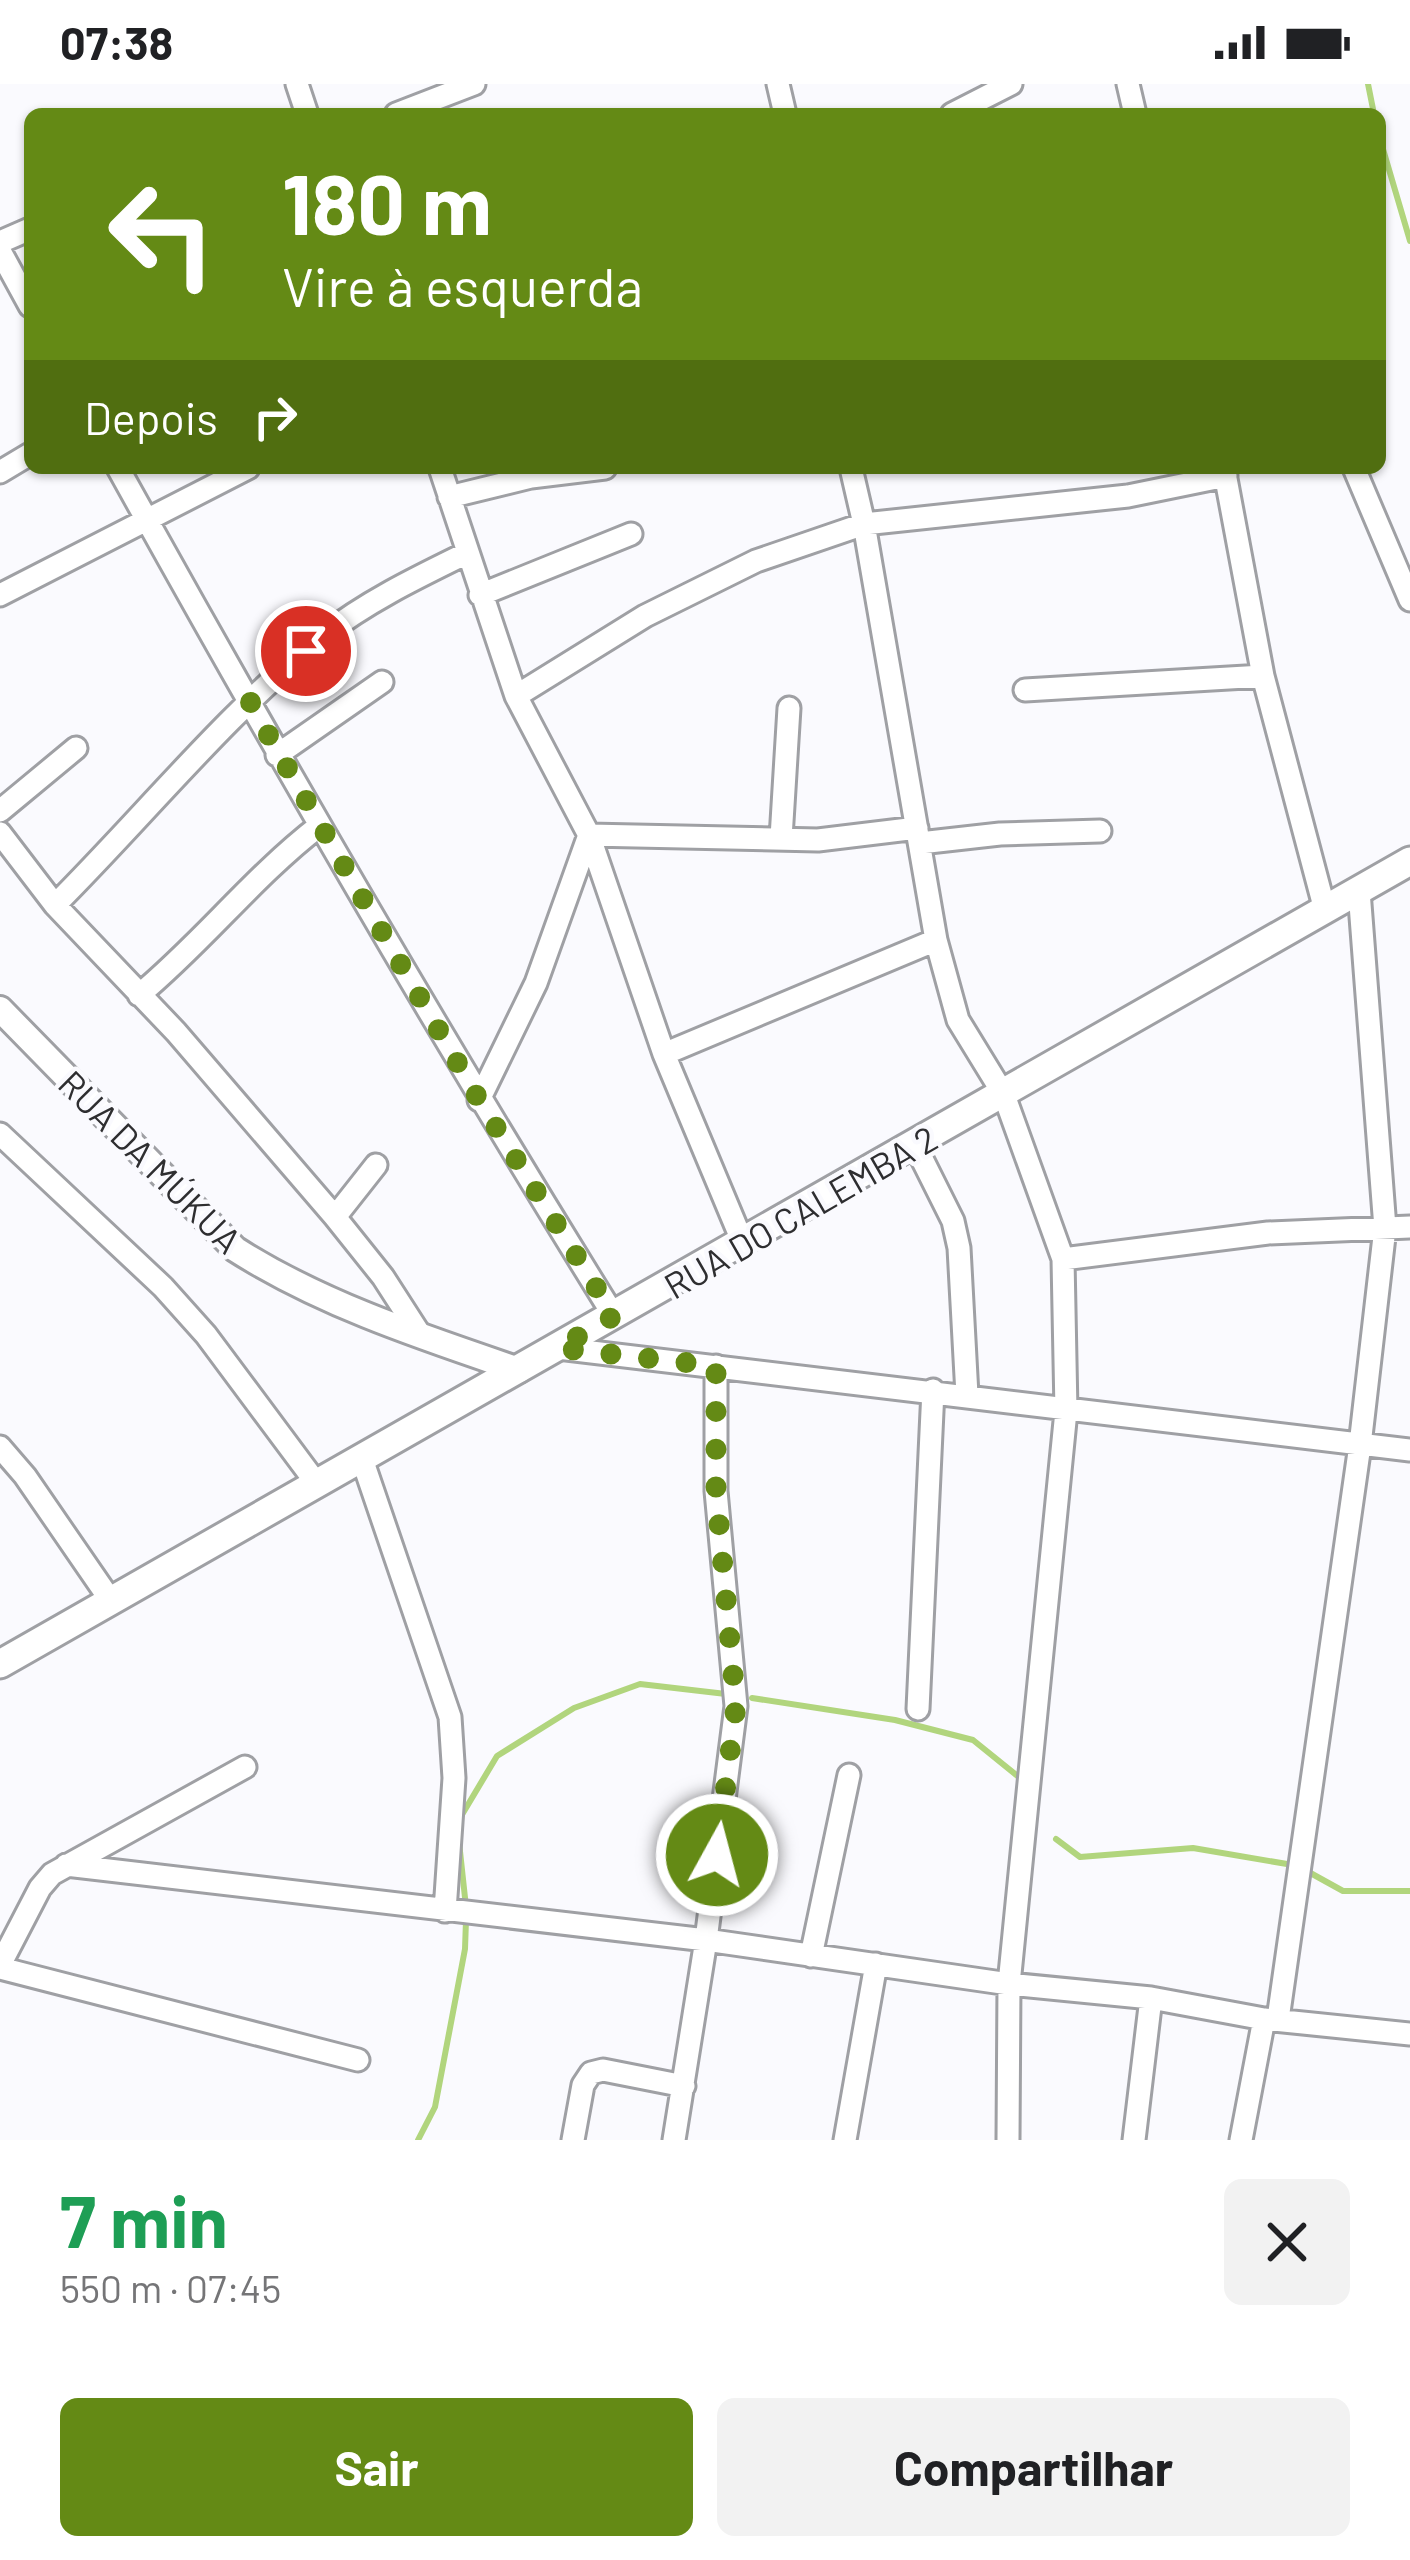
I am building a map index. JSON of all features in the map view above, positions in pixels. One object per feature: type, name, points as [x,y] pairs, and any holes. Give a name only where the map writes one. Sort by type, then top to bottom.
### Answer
[{"type":"main road","name":"RUA DO CALEMBA 2","points":[[0,1664],[1410,861]]},
{"type":"street","points":[[418,94],[474,84]]},
{"type":"street","points":[[964,108],[1012,84]]},
{"type":"street","points":[[0,247],[24,294]]},
{"type":"street","points":[[121,474],[479,1100],[614,1316]]},
{"type":"street","points":[[0,595],[236,474]]},
{"type":"street","points":[[442,474],[516,696],[590,835],[664,1054],[743,1243]]},
{"type":"street","points":[[449,496],[556,474]]},
{"type":"street","points":[[852,474],[936,940],[958,1020],[1004,1096],[1063,1259],[1066,1412],[1010,1984],[1009,2140]]},
{"type":"street","points":[[516,696],[645,616],[756,561],[864,524],[1128,496],[1217,474]]},
{"type":"street","points":[[1225,474],[1263,676],[1324,910]]},
{"type":"street","points":[[1357,474],[1410,600]]},
{"type":"street","points":[[480,595],[631,534]]},
{"type":"street","points":[[56,905],[250,703],[316,643],[363,608],[467,554]]},
{"type":"street","points":[[1025,690],[1263,676]]},
{"type":"street","points":[[278,755],[382,682]]},
{"type":"street","points":[[781,838],[789,708]]},
{"type":"street","points":[[0,811],[76,748]]},
{"type":"street","points":[[139,995],[184,958],[264,871],[319,826]]},
{"type":"street","points":[[590,835],[818,839],[1100,831]]},
{"type":"street","points":[[0,832],[56,905],[334,1217],[383,1277],[421,1336]]},
{"type":"street","points":[[479,1100],[536,983],[590,835]]},
{"type":"street","points":[[1240,2140],[1271,2019],[1360,1445],[1384,1228],[1359,891]]},
{"type":"street","points":[[664,1054],[936,940]]},
{"type":"street","name":"RUA DA MÚKUA","points":[[0,1009],[235,1249],[274,1274],[421,1336],[519,1370]]},
{"type":"street","points":[[0,1134],[163,1287],[206,1335],[317,1484]]},
{"type":"street","points":[[915,1145],[953,1221],[959,1248],[967,1395]]},
{"type":"street","points":[[334,1217],[376,1165]]},
{"type":"street","points":[[1063,1259],[1268,1233],[1410,1228]]},
{"type":"street","points":[[558,1348],[1410,1450]]},
{"type":"street","points":[[674,2140],[736,1706],[716,1491],[716,1366]]},
{"type":"street","points":[[918,1709],[933,1390]]},
{"type":"street","points":[[0,1447],[111,1601]]},
{"type":"street","points":[[362,1459],[450,1717],[454,1778],[445,1911]]},
{"type":"street","points":[[245,1767],[66,1865],[40,1888],[0,1966],[358,2060]]},
{"type":"street","points":[[811,1957],[849,1775]]},
{"type":"street","points":[[66,1865],[706,1940],[1410,2034]]},
{"type":"street","points":[[845,2140],[876,1964]]},
{"type":"street","points":[[1133,2140],[1151,1998]]},
{"type":"street","points":[[573,2140],[583,2085],[591,2073],[603,2070],[684,2086]]},
{"type":"waterway","points":[[1368,84],[1373,108]]},
{"type":"waterway","points":[[1386,159],[1410,241]]},
{"type":"waterway","points":[[460,1818],[497,1756],[574,1708],[640,1684],[726,1694]]},
{"type":"waterway","points":[[752,1698],[895,1720],[973,1740],[1020,1778]]},
{"type":"waterway","points":[[1056,1839],[1080,1857],[1193,1848],[1293,1865]]},
{"type":"waterway","points":[[459,1842],[466,1907]]},
{"type":"waterway","points":[[1305,1870],[1343,1891],[1410,1891]]},
{"type":"waterway","points":[[418,2140],[435,2107],[465,1949],[466,1920]]},
{"type":"route","points":[[306,651],[250,703],[479,1100],[614,1316],[558,1348],[716,1366],[716,1491],[736,1706],[717,1855]]}]
